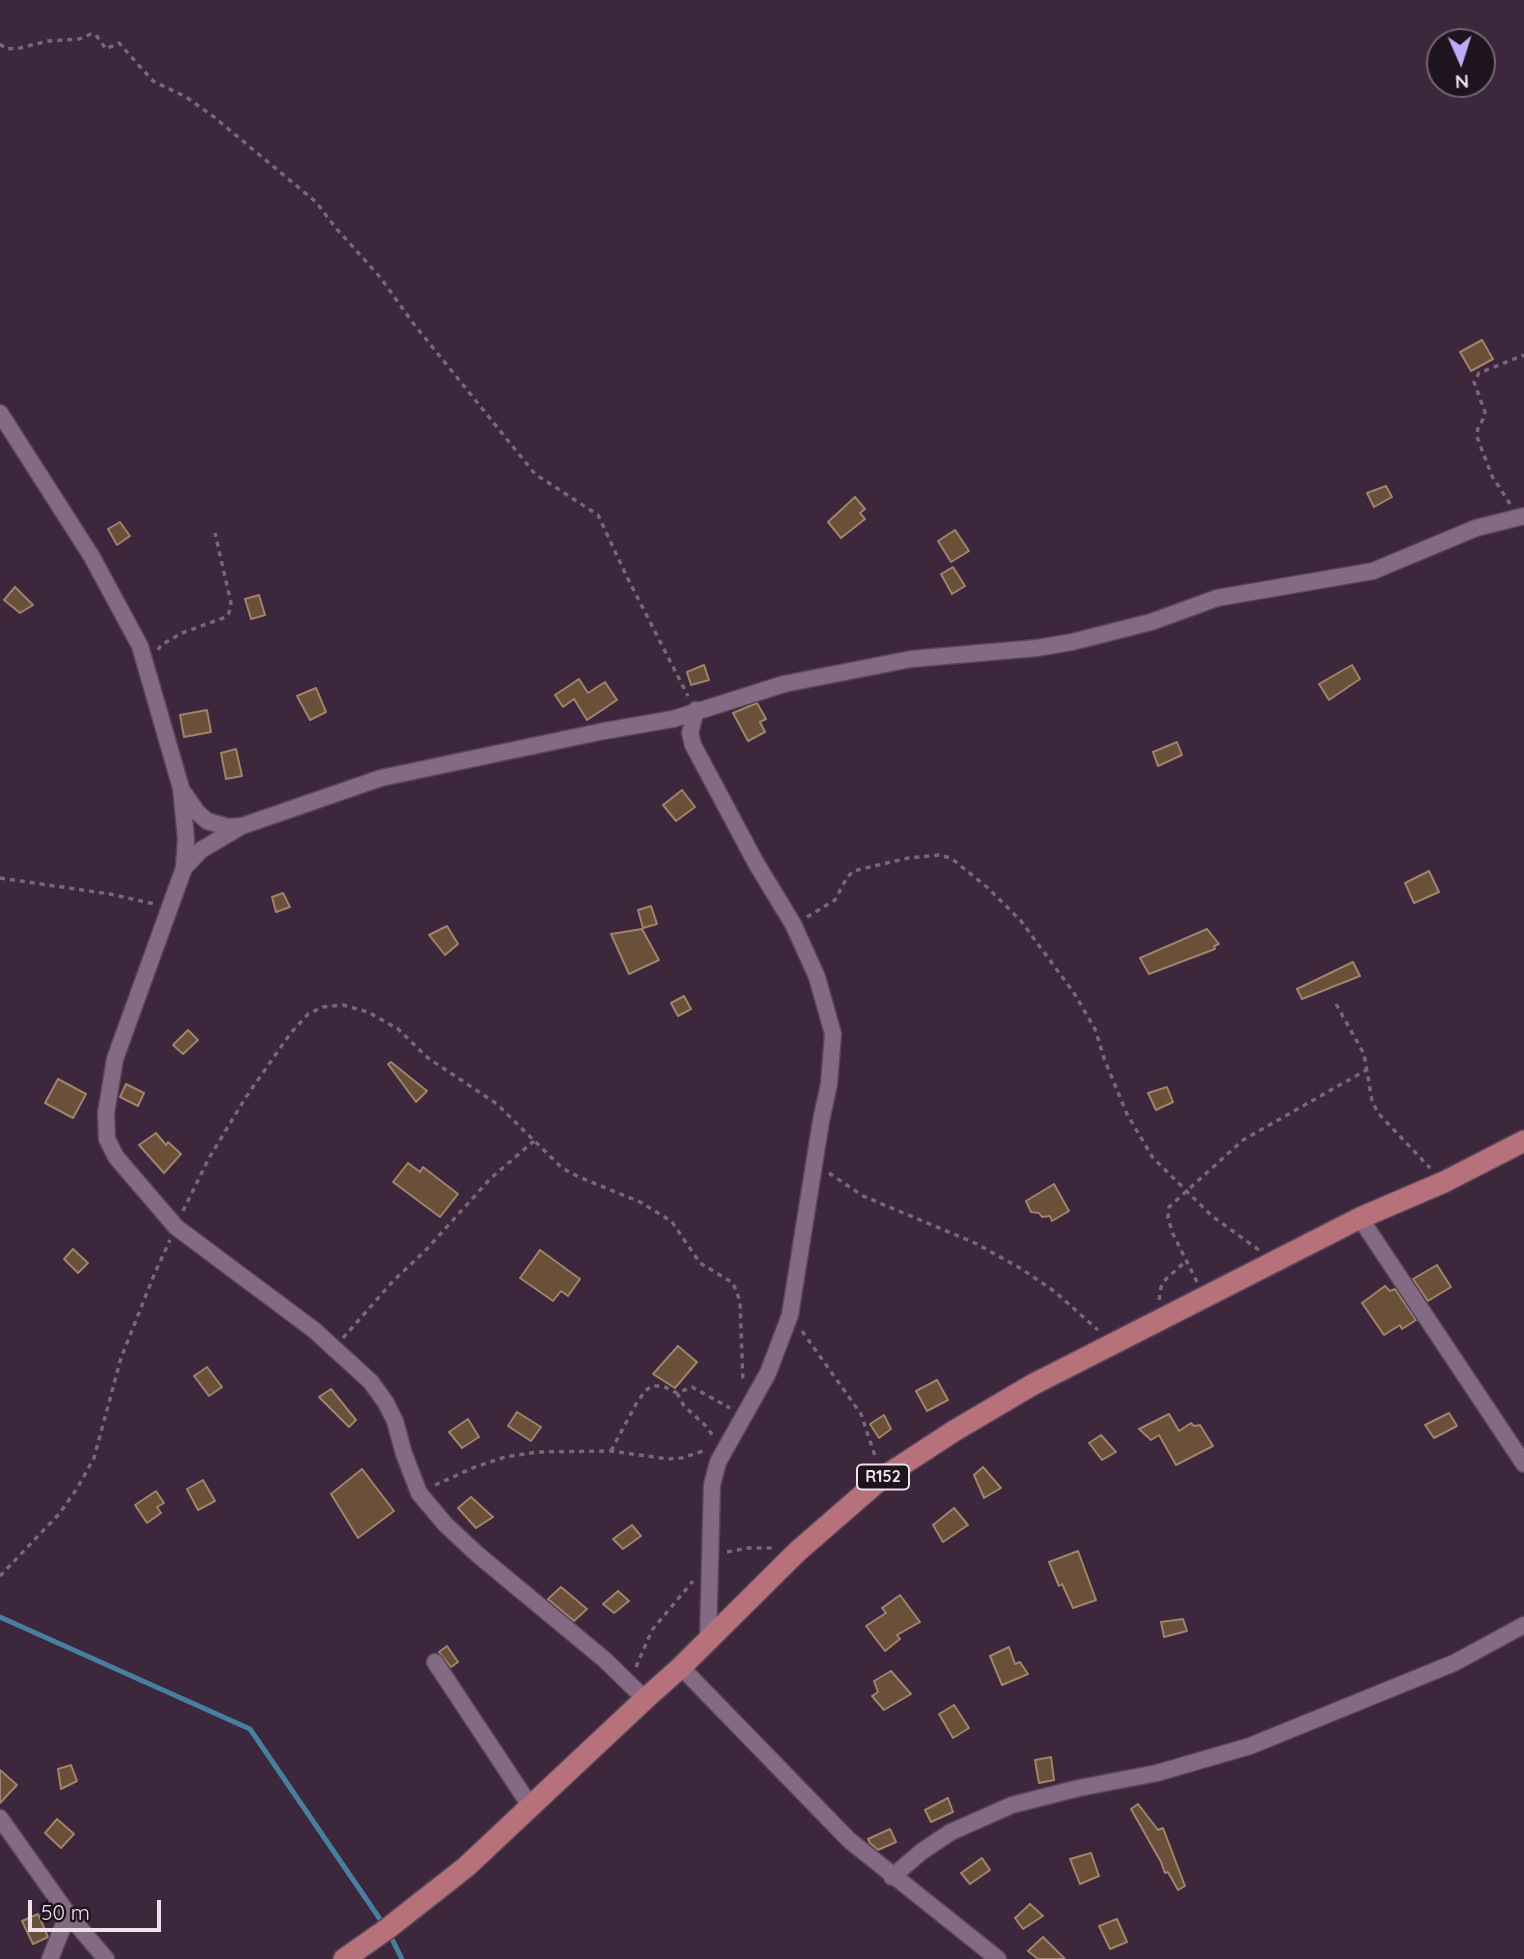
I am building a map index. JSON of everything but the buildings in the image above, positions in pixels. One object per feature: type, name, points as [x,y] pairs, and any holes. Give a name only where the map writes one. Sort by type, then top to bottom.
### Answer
[{"type":"main road","name":"R152","points":[[344,1959],[467,1867],[531,1807],[638,1692],[681,1667],[798,1551],[882,1478],[1021,1392],[1160,1319],[1360,1218],[1444,1182],[1524,1141]]},
{"type":"street","points":[[0,413],[92,557],[140,646],[181,788],[186,839],[184,869],[115,1059],[106,1112],[107,1139],[116,1157],[176,1227],[314,1330],[371,1382],[395,1421],[419,1493],[445,1524],[477,1554],[605,1660],[638,1692]]},
{"type":"street","points":[[184,869],[201,850],[242,826],[402,773],[654,723],[784,684],[911,659],[1037,648],[1099,636],[1151,622],[1217,598],[1373,571],[1476,528],[1518,517]]},
{"type":"street","points":[[696,710],[690,733],[698,757],[755,863],[793,924],[817,977],[833,1034],[829,1084],[790,1315],[768,1373],[746,1414],[722,1445],[712,1485],[708,1641]]},
{"type":"street","points":[[181,788],[197,812],[207,821],[228,827],[242,826]]},
{"type":"street","points":[[1360,1218],[1524,1464]]},
{"type":"street","points":[[892,1877],[921,1852],[951,1832],[993,1812],[1079,1788],[1202,1762],[1250,1746],[1454,1664],[1524,1625]]},
{"type":"street","points":[[435,1662],[531,1807]]},
{"type":"street","points":[[681,1667],[849,1840],[998,1959]]},
{"type":"street","points":[[0,1818],[68,1914],[106,1959]]},
{"type":"street","points":[[50,1959],[68,1914]]},
{"type":"path","points":[[0,44],[6,49],[20,48],[48,41],[79,39],[91,34],[96,35],[106,49],[119,43],[153,81],[186,97],[215,117],[241,142],[316,202],[380,277],[420,333],[534,474],[598,515],[626,577],[696,710]]},
{"type":"path","points":[[1518,517],[1492,475],[1477,437],[1485,412],[1474,382],[1479,373],[1524,355]]},
{"type":"path","points":[[150,675],[161,645],[182,633],[226,617],[229,613],[231,603],[215,533]]},
{"type":"path","points":[[793,924],[827,906],[839,894],[846,879],[853,872],[908,858],[939,855],[951,858],[1007,906],[1048,957],[1095,1029],[1127,1114],[1153,1158],[1212,1216],[1274,1261]]},
{"type":"path","points":[[0,878],[110,894],[170,908]]},
{"type":"path","points":[[1336,1004],[1364,1054],[1372,1101],[1378,1113],[1444,1182]]},
{"type":"path","points":[[0,1576],[59,1514],[94,1458],[121,1358],[154,1275],[209,1158],[246,1097],[290,1034],[308,1014],[323,1007],[343,1005],[386,1020],[428,1058],[497,1104],[534,1142],[570,1173],[640,1202],[672,1223],[700,1263],[733,1283],[740,1301],[741,1368],[746,1414]]},
{"type":"path","points":[[1205,1296],[1185,1262],[1167,1218],[1169,1207],[1243,1140],[1367,1069]]},
{"type":"path","points":[[334,1348],[491,1178],[534,1142]]},
{"type":"path","points":[[815,1164],[863,1196],[975,1243],[1020,1268],[1054,1291],[1114,1344]]},
{"type":"path","points":[[1160,1319],[1161,1287],[1185,1262]]},
{"type":"path","points":[[790,1315],[861,1414],[882,1478]]},
{"type":"path","points":[[419,1493],[475,1467],[505,1457],[537,1452],[611,1451],[668,1459],[694,1455],[722,1445],[684,1406],[677,1392],[659,1385],[645,1391],[611,1451]]},
{"type":"path","points":[[677,1392],[688,1387],[697,1388],[746,1414]]},
{"type":"path","points":[[638,1692],[644,1644],[652,1630],[712,1560],[729,1552],[748,1548],[768,1547],[798,1551]]},
{"type":"waterway","points":[[0,1617],[250,1729],[384,1925]]},
{"type":"waterway","points":[[389,1933],[402,1959]]}]
